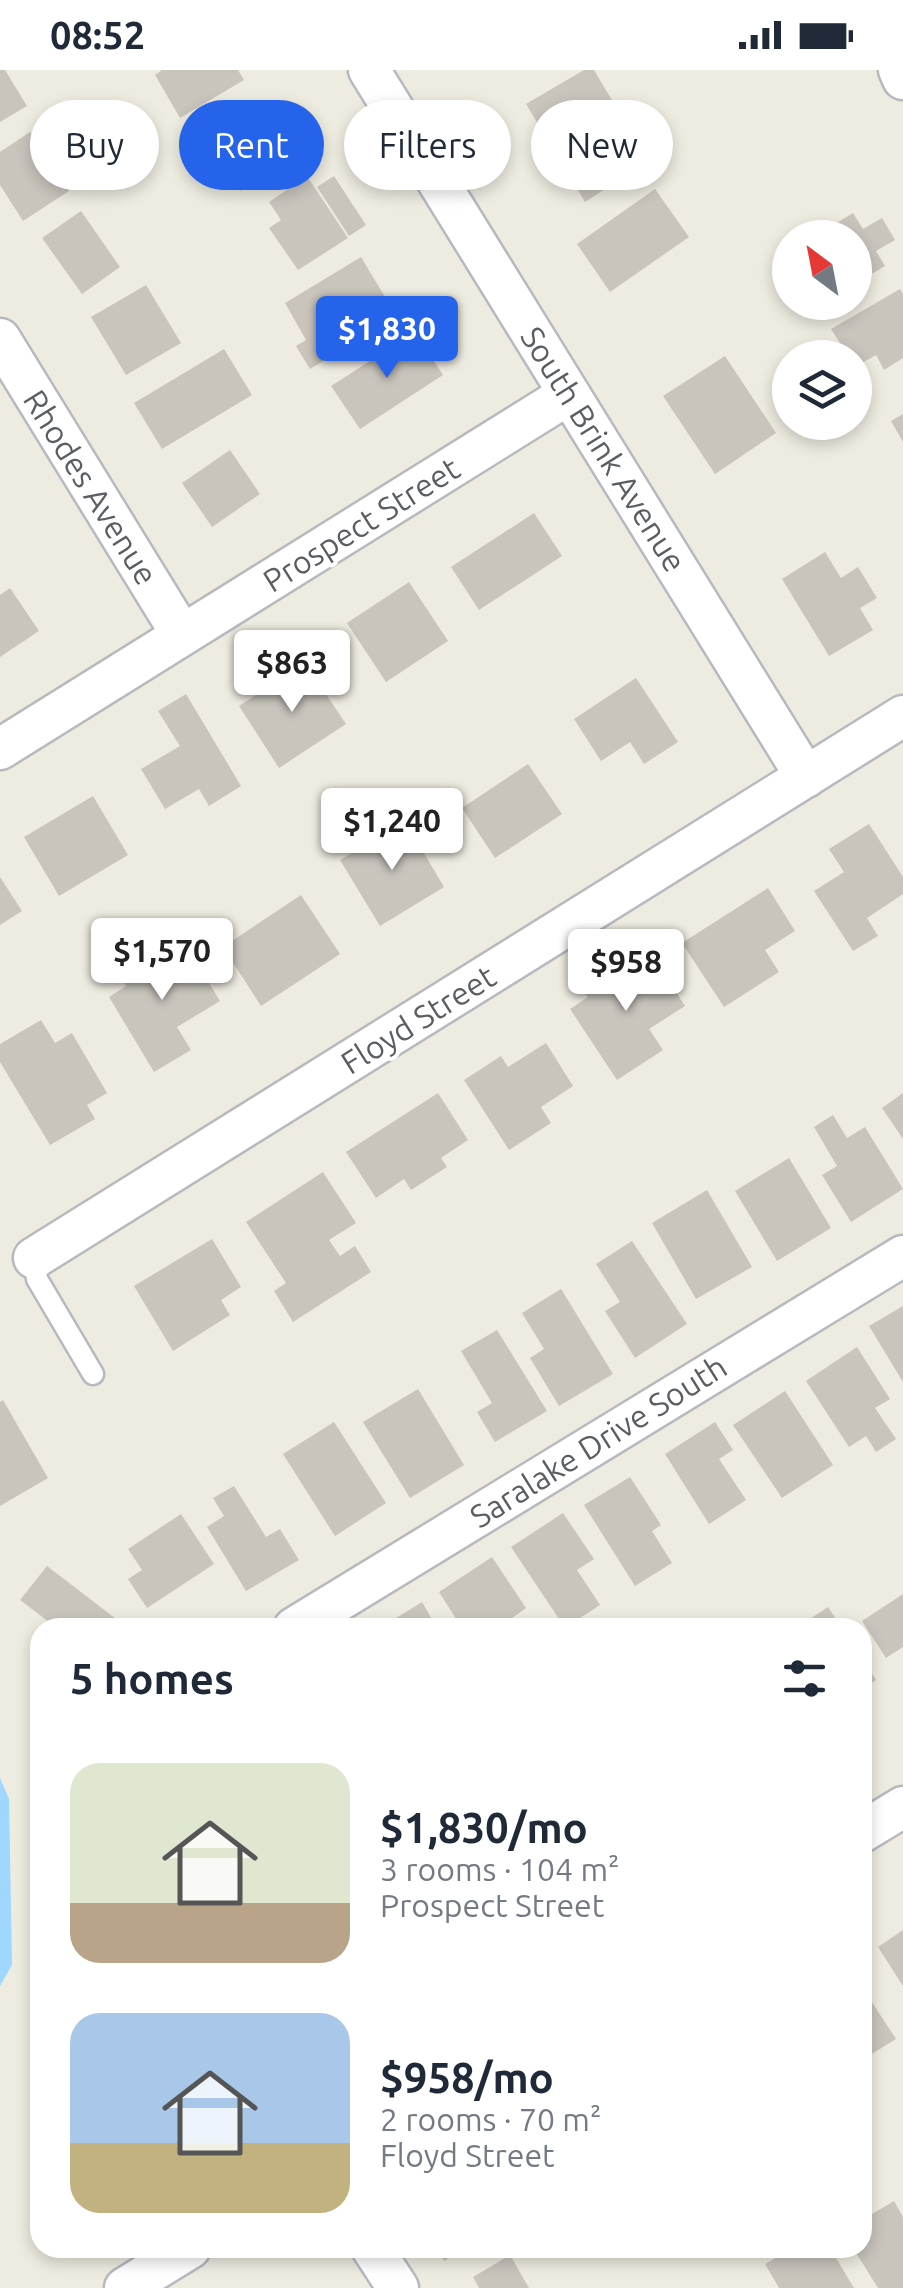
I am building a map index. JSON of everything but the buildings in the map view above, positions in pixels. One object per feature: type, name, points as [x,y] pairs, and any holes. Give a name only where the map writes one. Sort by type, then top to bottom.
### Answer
[{"type":"street","name":"South Brink Avenue","points":[[369,70],[806,777]]},
{"type":"street","points":[[899,70],[903,78]]},
{"type":"street","name":"Rhodes Avenue","points":[[0,339],[182,635]]},
{"type":"street","name":"Prospect Street","points":[[0,749],[569,394]]},
{"type":"street","name":"Floyd Street","points":[[34,1258],[903,716]]},
{"type":"street","name":"Saralake Drive South","points":[[310,1618],[903,1256]]},
{"type":"street","points":[[872,1826],[903,1807]]},
{"type":"street","points":[[125,2288],[174,2258]]},
{"type":"street","points":[[378,2258],[398,2288]]},
{"type":"lane","points":[[34,1258],[36,1279],[93,1374]]},
{"type":"water","points":[[0,1778],[9,1799],[12,1965],[0,1986]]}]
